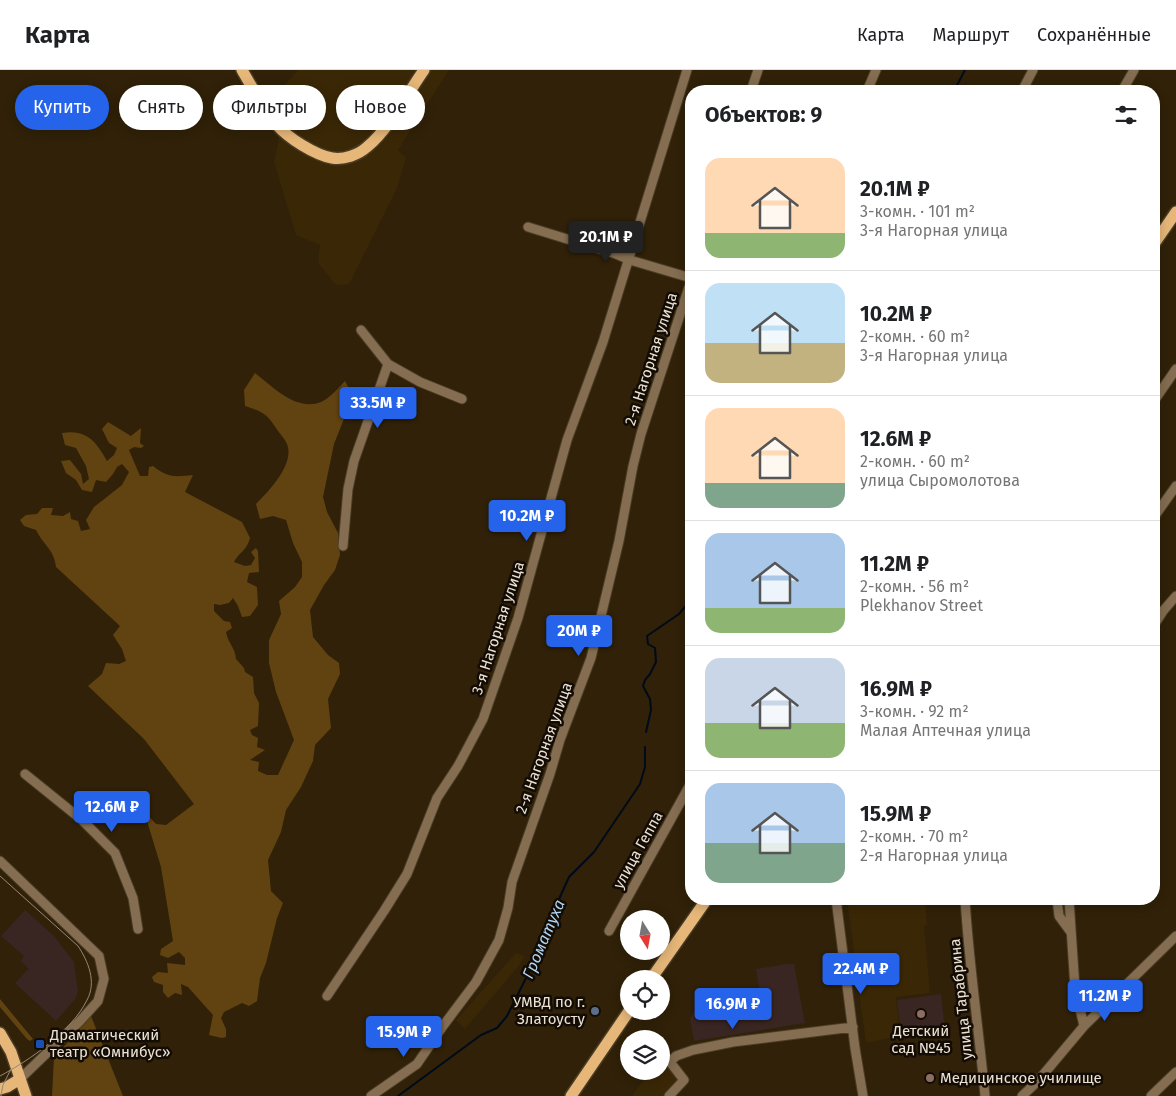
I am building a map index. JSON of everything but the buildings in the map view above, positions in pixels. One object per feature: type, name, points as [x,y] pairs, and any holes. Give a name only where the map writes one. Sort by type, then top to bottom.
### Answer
[{"type":"main road","points":[[242,70],[260,101],[278,126],[297,141],[333,158],[346,158],[357,154],[367,147],[389,122],[424,70]]},
{"type":"main road","points":[[1160,235],[1176,212]]},
{"type":"main road","points":[[657,970],[703,905]]},
{"type":"main road","points":[[570,1096],[623,1020]]},
{"type":"main road","points":[[0,1034],[11,1052],[26,1096]]},
{"type":"main road","points":[[0,1089],[20,1079]]},
{"type":"main road","points":[[19,1096],[20,1079]]},
{"type":"street","name":"3-я Нагорная улица","points":[[327,996],[407,874],[437,798],[458,766],[483,718],[518,618],[567,440],[604,342],[687,70]]},
{"type":"street","points":[[753,85],[758,70]]},
{"type":"street","points":[[870,85],[876,70]]},
{"type":"street","points":[[1025,85],[1033,70]]},
{"type":"street","points":[[1125,85],[1134,70]]},
{"type":"street","points":[[528,227],[685,277]]},
{"type":"street","name":"2-я Нагорная улица","points":[[371,1096],[417,1064],[476,982],[499,940],[508,908],[512,882],[560,740],[591,658],[641,434],[685,298]]},
{"type":"street","points":[[361,330],[388,364],[420,382],[462,399]]},
{"type":"street","points":[[343,546],[348,489],[354,461],[388,364]]},
{"type":"street","points":[[1160,393],[1176,370]]},
{"type":"street","points":[[1160,509],[1176,486]]},
{"type":"street","points":[[1160,615],[1176,596]]},
{"type":"street","points":[[25,774],[82,820],[115,853],[132,898],[138,929]]},
{"type":"street","name":"улица Геппа","points":[[609,931],[685,793]]},
{"type":"street","points":[[0,860],[99,956],[104,979],[98,1001],[20,1079]]},
{"type":"street","points":[[837,905],[860,1094]]},
{"type":"street","name":"улица Тарабрина","points":[[965,905],[970,968],[985,1096]]},
{"type":"street","points":[[1058,905],[1059,916],[1070,931]]},
{"type":"street","points":[[1069,905],[1075,988],[1084,1026]]},
{"type":"street","points":[[1022,1096],[1037,1082],[1084,1026],[1176,936]]},
{"type":"street","points":[[668,1096],[684,1080],[670,1062],[676,1056],[693,1050],[733,1042],[853,1027]]},
{"type":"street","points":[[1152,1096],[1176,1072]]},
{"type":"shaded area","points":[[298,70],[449,70],[425,108],[425,85],[336,85],[336,130],[411,130],[398,150],[406,158],[397,188],[349,284],[336,285],[318,263],[320,245],[296,235],[274,162],[279,138],[276,130],[326,130],[326,85],[285,85]]},
{"type":"shaded area","points":[[255,373],[277,391],[303,404],[321,402],[334,393],[345,381],[353,396],[334,444],[323,497],[327,512],[338,533],[340,555],[335,570],[310,610],[313,637],[328,655],[339,663],[340,674],[328,699],[331,728],[315,745],[313,761],[301,787],[286,810],[281,832],[268,860],[271,891],[283,903],[260,978],[257,1001],[249,1006],[242,1003],[224,1012],[221,1018],[226,1029],[226,1037],[222,1038],[209,1035],[213,1015],[188,987],[181,984],[182,995],[175,993],[168,998],[163,992],[163,985],[154,982],[152,977],[158,972],[168,973],[167,963],[185,965],[185,958],[179,952],[168,958],[160,955],[161,949],[173,941],[161,867],[144,811],[156,824],[166,825],[194,804],[144,739],[88,686],[102,674],[106,663],[119,664],[126,661],[122,649],[113,635],[120,626],[56,567],[51,552],[36,530],[24,526],[20,520],[26,515],[37,514],[42,508],[53,508],[51,515],[63,516],[70,512],[71,519],[78,521],[81,531],[90,529],[86,520],[94,507],[122,485],[129,472],[122,464],[117,467],[106,482],[96,480],[92,492],[82,490],[76,480],[66,473],[61,461],[70,460],[81,474],[83,484],[89,479],[86,466],[76,448],[65,445],[62,433],[78,433],[89,438],[99,448],[107,461],[114,455],[117,448],[109,443],[102,429],[108,422],[131,436],[141,428],[140,443],[144,446],[141,448],[134,447],[129,450],[140,476],[148,476],[149,467],[153,466],[163,473],[172,476],[193,475],[185,492],[242,522],[250,538],[247,546],[234,562],[245,566],[251,565],[255,558],[251,552],[256,548],[258,551],[259,572],[249,573],[247,582],[257,587],[258,605],[250,616],[242,617],[233,598],[229,603],[214,604],[214,611],[224,621],[230,622],[232,628],[226,632],[236,659],[245,672],[253,677],[254,693],[259,703],[258,726],[250,730],[252,735],[258,738],[257,747],[265,750],[250,760],[259,762],[258,771],[267,775],[278,775],[294,740],[276,692],[269,663],[269,640],[281,614],[279,601],[295,587],[302,577],[302,562],[293,543],[286,520],[273,516],[260,519],[256,504],[279,477],[287,460],[288,452],[285,440],[268,417],[245,406],[244,390]]},
{"type":"shaded area","points":[[848,905],[925,905],[927,925],[924,926],[930,993],[896,997],[900,1036],[866,1043]]},
{"type":"shaded area","points":[[25,910],[54,936],[74,962],[78,991],[76,998],[56,1021],[15,983],[28,969],[30,970],[21,961],[24,956],[1,936]]},
{"type":"shaded area","points":[[516,953],[525,956],[465,1029],[456,1020]]},
{"type":"shaded area","points":[[794,964],[805,1023],[694,1041],[690,1018],[701,1001],[760,993],[756,969]]},
{"type":"shaded area","name":"Детский сад №45","points":[[941,994],[945,1029],[901,1034],[897,1000]]},
{"type":"shaded area","points":[[0,999],[33,1039],[30,1041],[27,1039],[0,1007]]},
{"type":"shaded area","points":[[91,1016],[123,1096],[52,1096],[54,1058]]},
{"type":"shaded area","points":[[670,1065],[682,1079],[669,1096],[632,1096],[644,1080],[670,1080]]},
{"type":"waterway","name":"Громатуха","points":[[957,85],[965,70]]},
{"type":"waterway","name":"Громатуха","points":[[646,732],[651,710],[650,699],[643,686],[656,662],[655,648],[648,644],[647,636],[679,614],[685,607]]},
{"type":"waterway","name":"Громатуха","points":[[398,1096],[481,1035],[497,1028],[507,1016],[548,934],[555,908],[569,877],[594,852],[640,784],[645,767],[645,747]]},
{"type":"tram line","points":[[0,876],[78,946],[88,965],[91,979],[90,993],[87,1000],[71,1023],[37,1053],[0,1076]]},
{"type":"tram line","points":[[1,1096],[3,1085],[11,1069]]},
{"type":"place","name":"УМВД по г. Златоусту","points":[[595,1011]]},
{"type":"place","name":"Детский сад №45","points":[[921,1014]]},
{"type":"place","name":"Драматический театр «Омнибус»","points":[[40,1044]]},
{"type":"place","name":"Медицинское училище","points":[[930,1078]]}]
